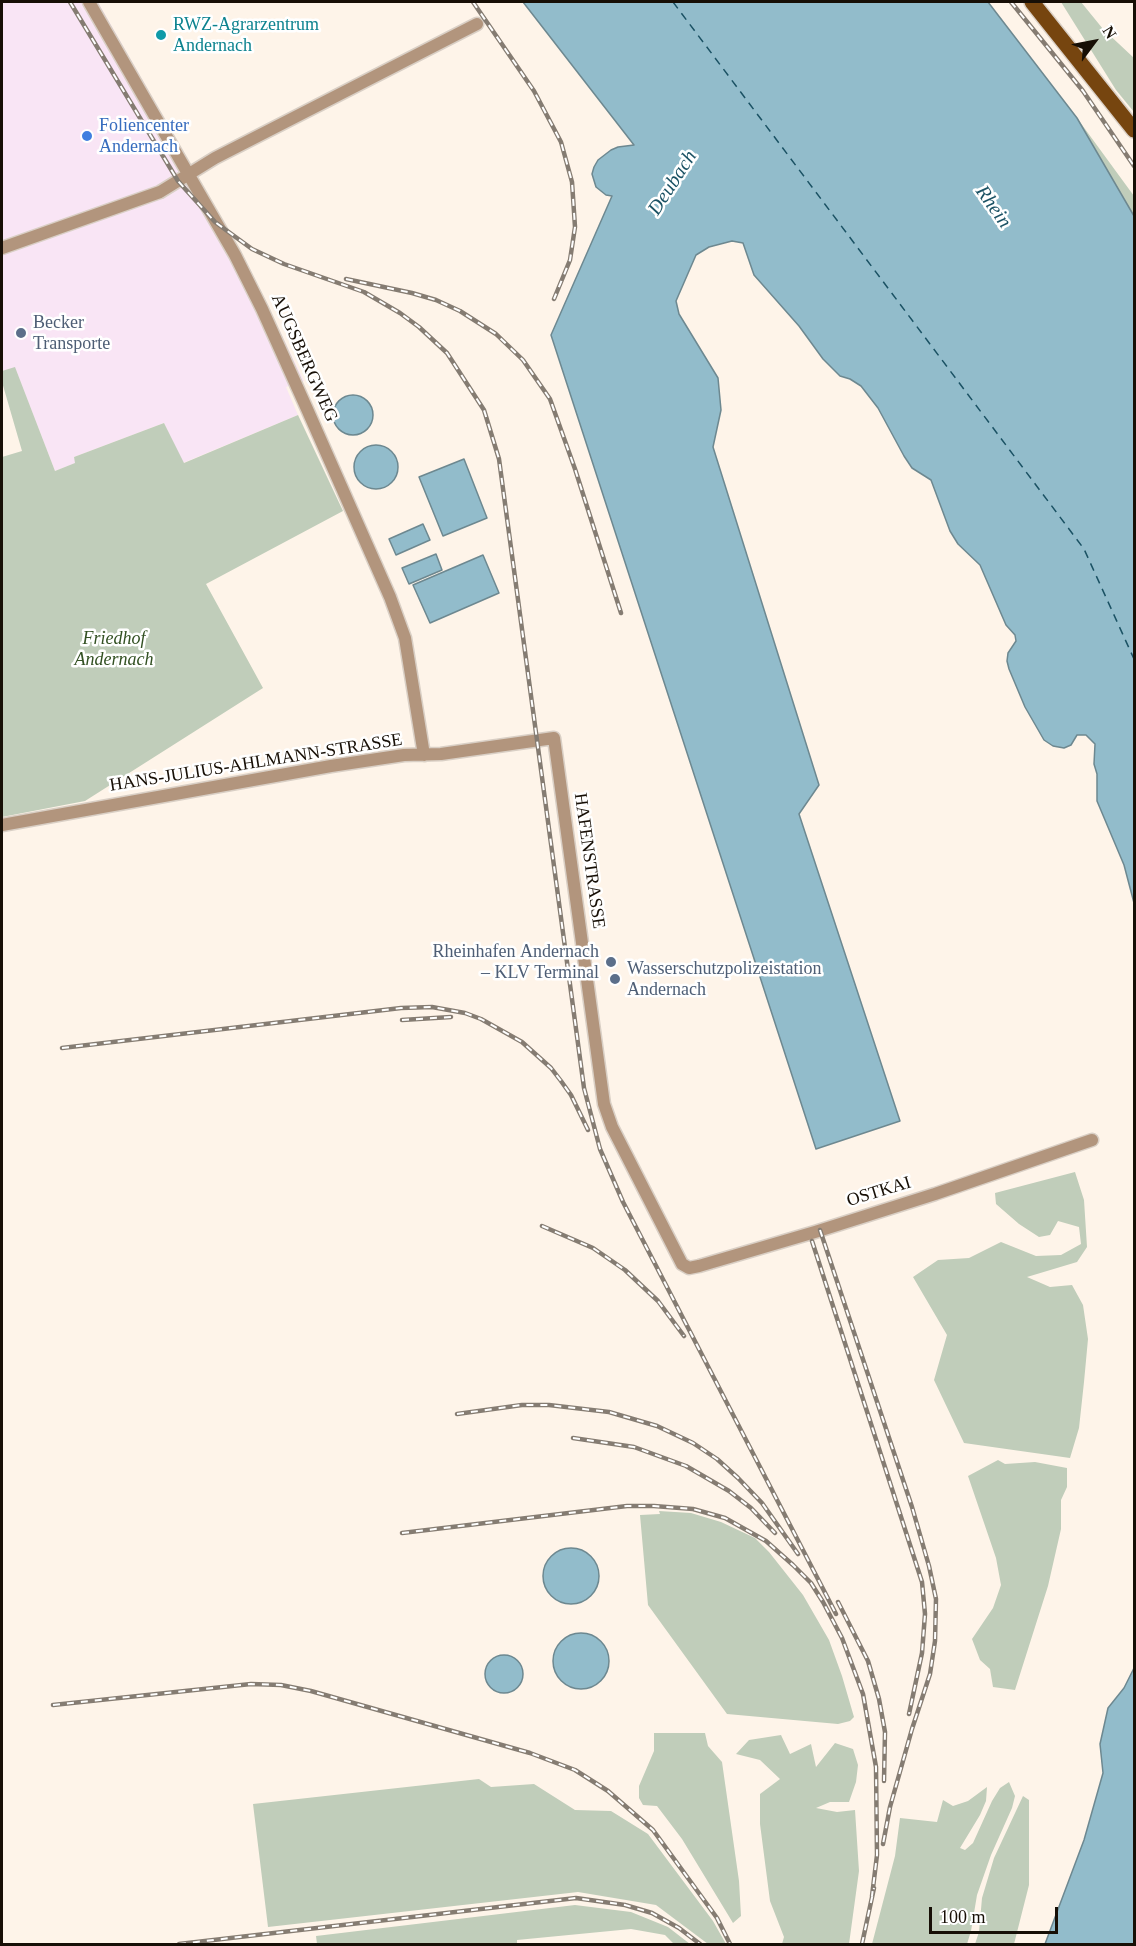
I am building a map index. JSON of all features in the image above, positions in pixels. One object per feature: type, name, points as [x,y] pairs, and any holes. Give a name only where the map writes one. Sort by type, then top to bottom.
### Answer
[{"type":"main road","points":[[1032,2],[1134,130]]},
{"type":"street","name":"AUGSBERGWEG","points":[[90,2],[235,255],[262,309],[390,597],[405,638],[424,755]]},
{"type":"street","points":[[2,248],[160,192],[215,158],[477,24]]},
{"type":"street","name":"HANS-JULIUS-AHLMANN-STRASSE","points":[[2,825],[310,769],[404,755],[424,755],[554,738]]},
{"type":"street","name":"HAFENSTRASSE","points":[[554,738],[604,1104],[612,1128],[678,1258]]},
{"type":"street","name":"OSTKAI","points":[[678,1258],[689,1268],[699,1266],[935,1194],[1092,1140]]},
{"type":"shaded area","points":[[2,2],[98,2],[248,265],[304,381],[286,387],[298,415],[183,463],[164,423],[74,457],[76,463],[55,471],[15,368],[2,371]]},
{"type":"green space","points":[[1061,2],[1081,2],[1103,29],[1134,58],[1134,112],[1116,90]]},
{"type":"green space","points":[[1077,118],[1134,196],[1134,216]]},
{"type":"green space","name":"Friedhof Andernach","points":[[15,367],[55,471],[75,463],[74,457],[164,423],[184,463],[298,415],[343,511],[206,584],[263,688],[85,801],[2,817],[2,457],[22,451],[2,382],[2,371]]},
{"type":"green space","points":[[1075,1172],[1084,1200],[1087,1247],[1077,1262],[1027,1277],[1050,1287],[1072,1285],[1083,1305],[1088,1339],[1079,1428],[1070,1458],[964,1443],[934,1380],[947,1335],[913,1277],[938,1260],[969,1258],[1001,1242],[1036,1256],[1061,1255],[1081,1244],[1079,1227],[1058,1221],[1050,1235],[1039,1237],[1019,1224],[996,1204],[995,1193]]},
{"type":"green space","points":[[998,1460],[1005,1464],[1035,1462],[1067,1468],[1067,1487],[1061,1500],[1061,1529],[1048,1586],[1015,1690],[993,1687],[990,1669],[980,1660],[972,1639],[993,1608],[1001,1585],[996,1558],[968,1476]]},
{"type":"green space","points":[[659,1511],[691,1513],[721,1522],[755,1538],[769,1552],[803,1595],[829,1640],[854,1717],[850,1721],[838,1724],[727,1714],[648,1605],[640,1515],[660,1514]]},
{"type":"green space","points":[[654,1733],[705,1733],[708,1746],[722,1762],[739,1881],[741,1916],[733,1923],[682,1839],[657,1806],[643,1805],[639,1798],[639,1786],[654,1751]]},
{"type":"green space","points":[[781,1735],[790,1754],[811,1744],[816,1767],[835,1743],[853,1749],[858,1765],[856,1782],[849,1802],[830,1802],[816,1808],[837,1812],[855,1810],[859,1871],[849,1944],[782,1944],[784,1937],[770,1901],[760,1824],[760,1794],[780,1779],[760,1760],[736,1754],[749,1740]]},
{"type":"green space","points":[[479,1779],[491,1787],[534,1784],[575,1810],[611,1811],[648,1834],[713,1921],[726,1944],[708,1944],[656,1905],[578,1892],[268,1927],[253,1804]]},
{"type":"green space","points":[[1009,1782],[1015,1796],[1012,1808],[991,1855],[977,1895],[967,1944],[872,1944],[895,1856],[900,1818],[937,1822],[943,1800],[953,1806],[968,1801],[987,1787],[986,1801],[980,1815],[960,1848],[965,1850],[973,1843],[1000,1788]]},
{"type":"green space","points":[[1023,1796],[1029,1800],[1029,1885],[1014,1944],[975,1944],[979,1932],[982,1898],[994,1858]]},
{"type":"green space","points":[[575,1905],[631,1912],[668,1927],[690,1944],[674,1944],[665,1935],[631,1929],[517,1940],[517,1944],[317,1944],[316,1936]]},
{"type":"water","points":[[523,2],[988,2],[1077,118],[1134,216],[1134,903],[1124,865],[1097,801],[1095,744],[1086,735],[1077,735],[1071,745],[1064,748],[1053,746],[1044,740],[1025,707],[1009,669],[1008,653],[1016,641],[1015,635],[1006,625],[980,565],[958,544],[950,531],[931,480],[912,468],[878,408],[861,386],[840,376],[823,359],[799,326],[754,275],[743,243],[732,241],[709,247],[696,255],[676,301],[679,314],[718,378],[721,410],[713,447],[819,785],[799,814],[900,1121],[816,1149],[551,335],[612,196],[606,195],[596,187],[592,174],[594,167],[598,160],[611,150],[634,145]]},
{"type":"water","points":[[353,395],[361,396],[367,401],[372,407],[372,423],[367,429],[361,434],[353,435],[345,434],[339,429],[334,423],[333,415],[334,407],[339,401],[345,396]]},
{"type":"water","points":[[376,445],[391,452],[398,467],[391,482],[376,489],[361,482],[354,467],[361,452]]},
{"type":"water","points":[[464,459],[487,518],[443,536],[419,477]]},
{"type":"water","points":[[423,524],[430,540],[396,555],[389,539]]},
{"type":"water","points":[[436,554],[442,570],[409,584],[402,568]]},
{"type":"water","points":[[483,555],[499,593],[430,623],[413,585]]},
{"type":"water","points":[[571,1548],[591,1556],[599,1576],[591,1596],[571,1604],[551,1596],[543,1576],[551,1556]]},
{"type":"water","points":[[581,1633],[596,1638],[604,1646],[609,1661],[604,1676],[596,1684],[581,1689],[566,1684],[558,1676],[553,1661],[558,1646],[566,1638]]},
{"type":"water","points":[[504,1655],[518,1660],[523,1674],[518,1688],[504,1693],[490,1688],[485,1674],[490,1660]]},
{"type":"water","points":[[1134,1668],[1134,1944],[1045,1944],[1084,1840],[1103,1773],[1100,1744],[1108,1708],[1124,1688]]},
{"type":"ferry route","points":[[673,2],[1084,549],[1134,659]]},
{"type":"railway","points":[[70,2],[178,181],[215,222],[252,249],[284,264],[364,292],[400,313],[447,353],[484,410],[499,459],[584,1088],[600,1149],[623,1202],[836,1614]]},
{"type":"railway","points":[[473,2],[534,91],[561,142],[572,182],[575,227],[570,260],[554,299]]},
{"type":"railway","points":[[1011,2],[1083,91],[1134,166]]},
{"type":"railway","points":[[346,279],[436,300],[460,311],[496,334],[523,360],[550,399],[621,613]]},
{"type":"railway","points":[[62,1048],[401,1008],[432,1007],[465,1013],[481,1019],[522,1042],[551,1068],[561,1081],[571,1095],[588,1130]]},
{"type":"railway","points":[[402,1020],[451,1017]]},
{"type":"railway","points":[[542,1226],[593,1248],[625,1270],[658,1301],[684,1336]]},
{"type":"railway","points":[[820,1230],[912,1507],[936,1599],[935,1641],[930,1674],[890,1807],[883,1844]]},
{"type":"railway","points":[[812,1241],[922,1582],[925,1614],[922,1653],[909,1714]]},
{"type":"railway","points":[[457,1414],[522,1405],[549,1405],[609,1412],[657,1426],[693,1443],[717,1459],[738,1478],[762,1503],[798,1554]]},
{"type":"railway","points":[[573,1438],[634,1447],[686,1466],[729,1491],[751,1508],[775,1533]]},
{"type":"railway","points":[[402,1533],[627,1506],[654,1506],[693,1509],[725,1518],[766,1541],[811,1583],[842,1638],[863,1694],[876,1767],[877,1855],[872,1896]]},
{"type":"railway","points":[[838,1602],[868,1661],[879,1699],[885,1732],[884,1781]]},
{"type":"railway","points":[[53,1705],[251,1684],[281,1685],[311,1691],[530,1753],[575,1770],[608,1791],[653,1830],[717,1918],[730,1944]]},
{"type":"railway","points":[[862,1944],[874,1888]]},
{"type":"railway","points":[[179,1944],[576,1898],[625,1905],[652,1913],[679,1928],[700,1944]]},
{"type":"place","name":"RWZ-Agrarzentrum Andernach","points":[[161,35]]},
{"type":"place","name":"Foliencenter Andernach","points":[[87,136]]},
{"type":"place","name":"Becker Transporte","points":[[21,333]]},
{"type":"place","name":"Rheinhafen Andernach – KLV Terminal","points":[[611,962]]},
{"type":"place","name":"Wasserschutzpolizeistation Andernach","points":[[615,979]]},
{"type":"water label","name":"Deubach","points":[[673,183]]},
{"type":"water label","name":"Rhein","points":[[993,207]]}]
